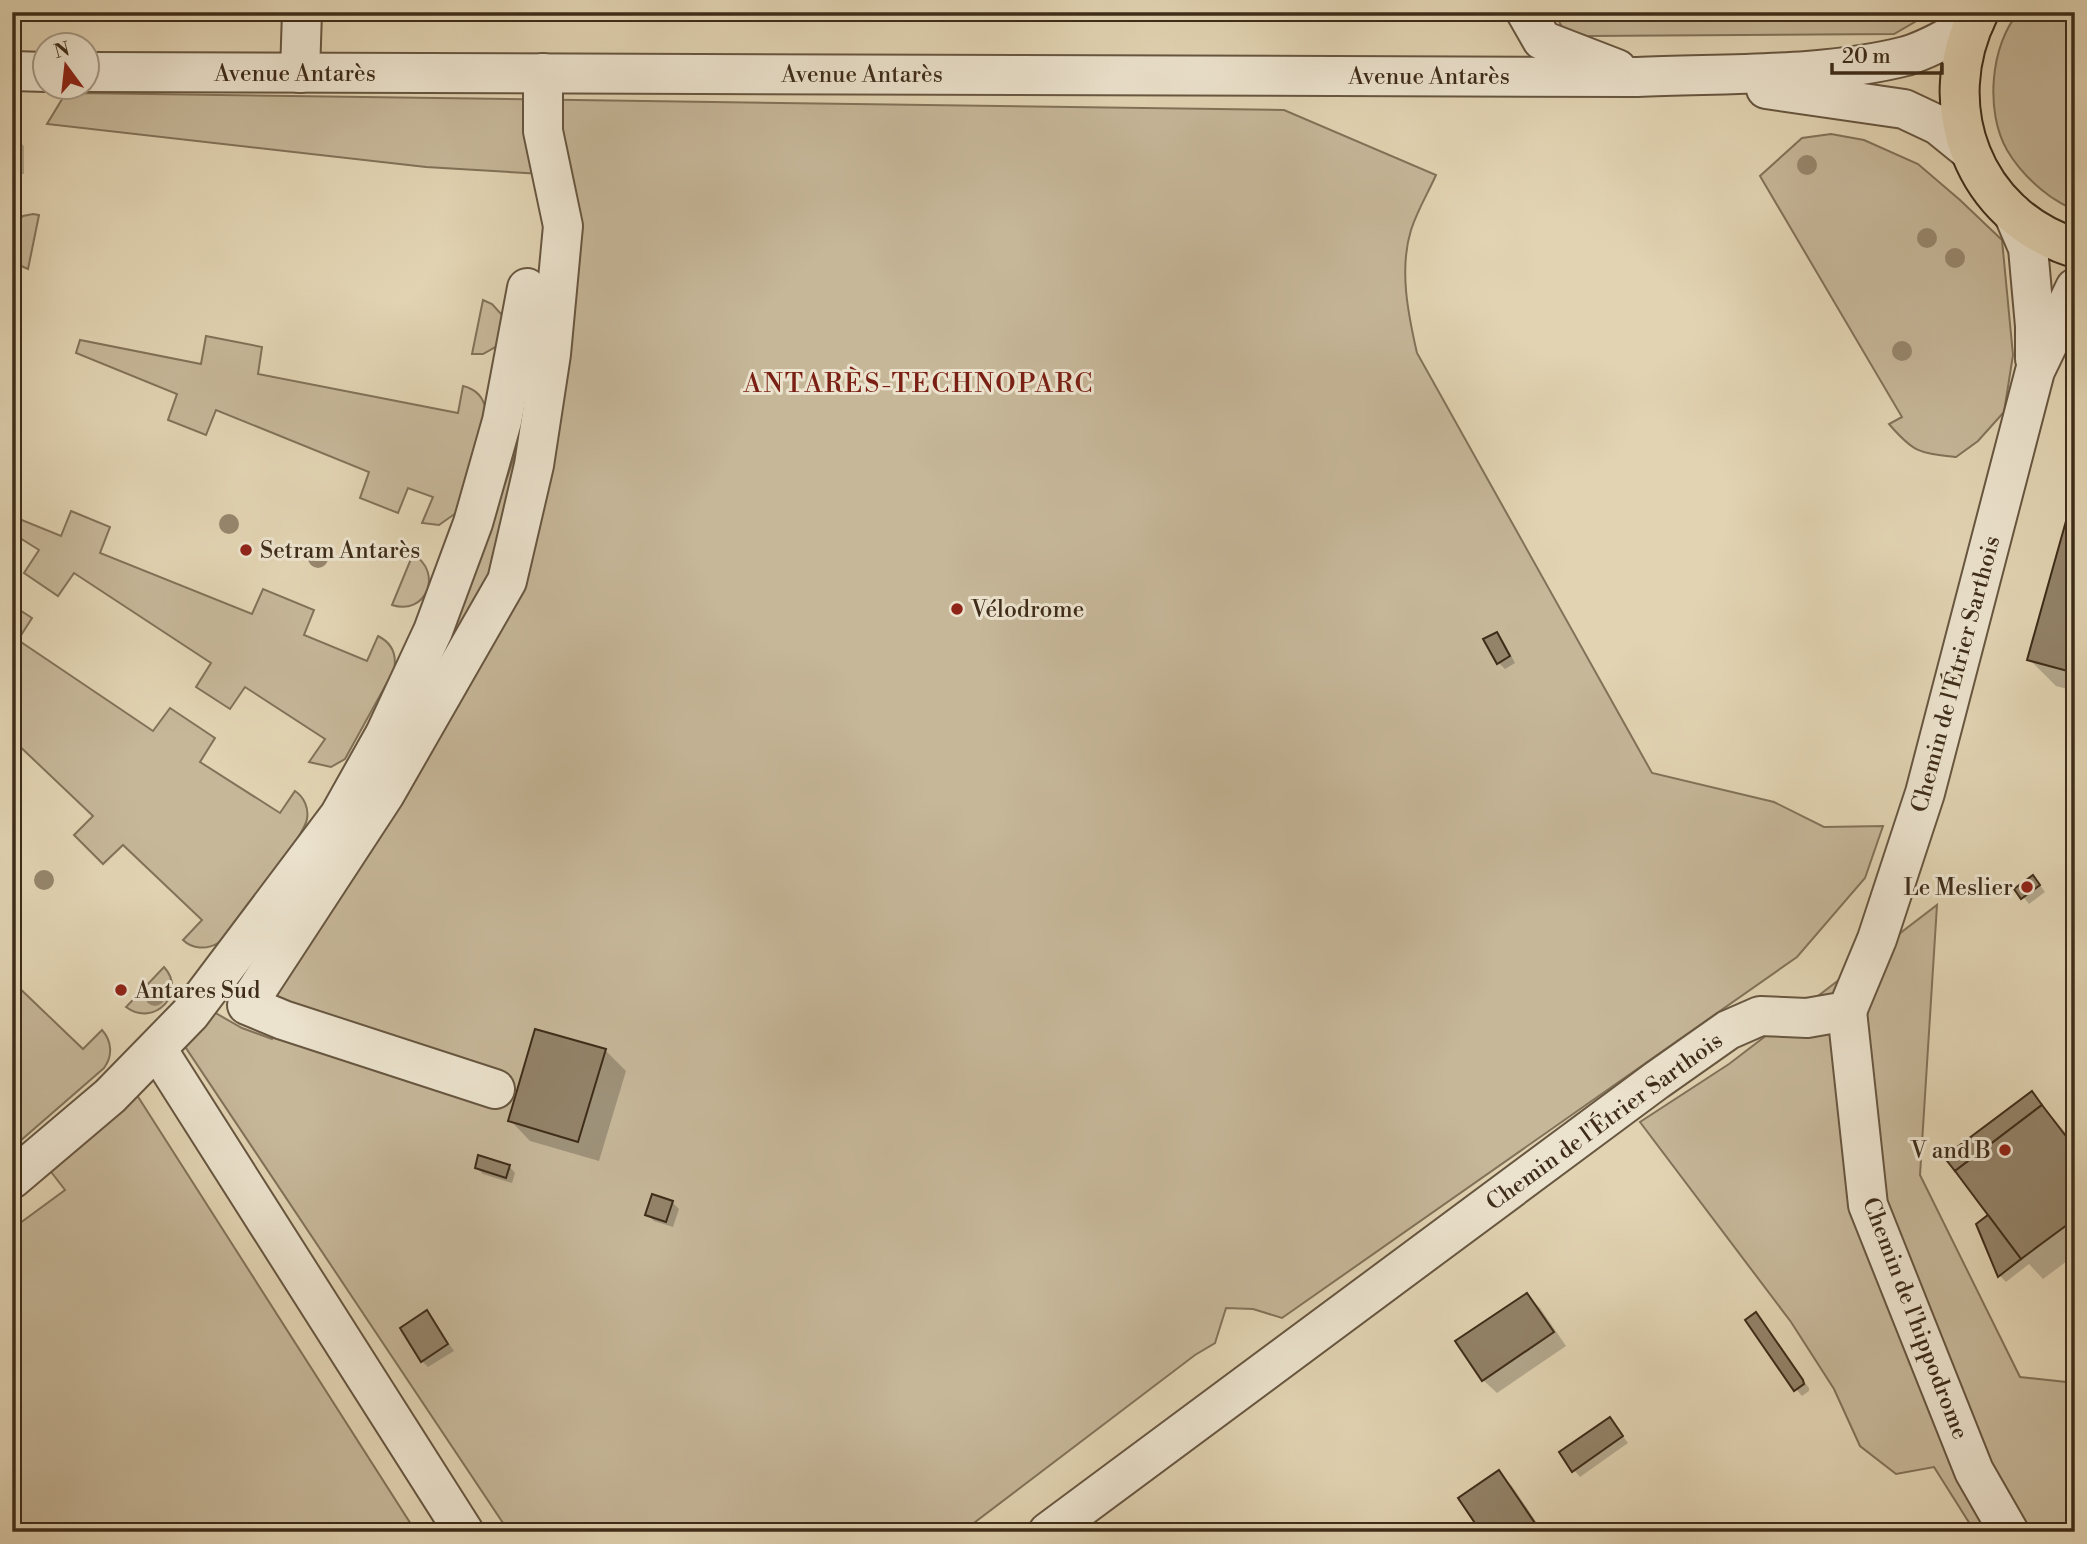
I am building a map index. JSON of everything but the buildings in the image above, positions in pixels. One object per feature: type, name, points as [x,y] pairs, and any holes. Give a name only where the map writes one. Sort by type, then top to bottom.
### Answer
[{"type":"main road","points":[[1976,18],[1962,56],[1959,82],[1960,110],[1970,151],[1986,183],[2013,213],[2049,238],[2075,248]]},
{"type":"street","points":[[300,73],[302,12]]},
{"type":"street","points":[[1526,12],[1542,40],[1637,77]]},
{"type":"street","name":"Avenue Antarès","points":[[102,72],[1637,77],[1785,71],[1867,64],[1908,55],[1938,43],[1976,18]]},
{"type":"street","points":[[12,71],[32,72]]},
{"type":"street","points":[[495,1088],[283,1020],[247,1005],[385,794],[507,581],[540,427],[551,354],[563,226],[543,131],[543,73]]},
{"type":"street","name":"Avenue Antarès","points":[[1637,77],[1768,89],[1904,109],[1938,125],[1970,151]]},
{"type":"street","points":[[2013,213],[2028,248],[2035,326],[2035,371]]},
{"type":"street","points":[[12,1180],[110,1096],[190,1014],[327,832],[385,734],[433,631],[473,523],[502,421],[527,288]]},
{"type":"street","points":[[2035,371],[2075,288]]},
{"type":"street","name":"Chemin de l'Étrier Sarthois","points":[[1048,1532],[1728,1030],[1760,1016],[1807,1018],[1847,1011],[1877,939],[1925,793],[2035,371]]},
{"type":"street","name":"Chemin de l'hippodrome","points":[[1847,1011],[1868,1205],[1974,1471],[2009,1532]]},
{"type":"street","points":[[156,1049],[464,1532]]},
{"type":"shaded area","points":[[1554,12],[1932,12],[1894,34],[1587,36],[1563,29]]},
{"type":"shaded area","points":[[2019,12],[2075,12],[2075,210],[2051,197],[2026,176],[2011,157],[2000,135],[1993,98],[1994,79],[2002,42]]},
{"type":"shaded area","name":"Vélodrome","points":[[102,93],[1284,110],[1436,175],[1413,223],[1407,245],[1405,276],[1417,353],[1652,773],[1774,802],[1824,827],[1883,826],[1865,878],[1797,957],[1282,1318],[1253,1309],[1226,1308],[1215,1343],[1195,1355],[962,1532],[509,1532],[182,1042],[212,1011],[242,1028],[272,1039],[293,1003],[265,994],[240,978],[454,627],[533,404],[556,245],[542,174],[426,167],[47,124],[60,102],[102,102]]},
{"type":"shaded area","points":[[1831,134],[1864,140],[1918,164],[2002,240],[2013,355],[2004,412],[1978,441],[1956,457],[1918,450],[1889,424],[1902,417],[1760,176],[1802,138]]},
{"type":"shaded area","points":[[39,215],[28,269],[12,259],[12,225],[23,216]]},
{"type":"shaded area","points":[[483,300],[492,304],[503,316],[497,346],[483,354],[472,354]]},
{"type":"shaded area","points":[[206,336],[262,347],[258,374],[458,413],[463,386],[468,387],[481,398],[486,411],[456,513],[439,525],[422,523],[433,497],[408,488],[398,513],[360,498],[369,472],[216,410],[206,435],[168,420],[177,394],[76,353],[80,340],[201,364]]},
{"type":"shaded area","points":[[71,511],[110,527],[100,553],[252,614],[263,589],[314,610],[304,635],[367,661],[378,636],[387,642],[394,654],[394,670],[345,759],[331,767],[309,762],[325,739],[245,687],[230,709],[196,687],[211,663],[74,573],[58,596],[24,573],[39,550],[12,533],[12,516],[61,536]]},
{"type":"shaded area","points":[[413,554],[428,572],[427,591],[422,599],[414,604],[404,607],[392,605]]},
{"type":"shaded area","points":[[12,605],[32,618],[18,640],[153,731],[170,708],[215,738],[200,762],[280,813],[295,791],[303,800],[307,819],[303,828],[252,903],[218,943],[200,948],[183,940],[202,920],[123,845],[103,864],[74,835],[93,816],[12,739]]},
{"type":"shaded area","points":[[1937,905],[1920,1175],[2020,1377],[2075,1383],[2075,1532],[1975,1532],[1934,1467],[1896,1474],[1860,1446],[1834,1389],[1791,1322],[1640,1122],[1729,1064]]},
{"type":"shaded area","points":[[164,967],[172,987],[170,997],[164,1005],[147,1013],[126,1007]]},
{"type":"shaded area","points":[[12,981],[83,1049],[102,1030],[110,1049],[104,1068],[12,1148]]},
{"type":"shaded area","points":[[135,1092],[416,1532],[12,1532],[12,1229],[65,1190],[48,1168]]},
{"type":"place","name":"Setram Antarès","points":[[246,550]]},
{"type":"place","name":"Vélodrome","points":[[957,609]]},
{"type":"place","name":"Le Meslier","points":[[2027,887]]},
{"type":"place","name":"Antares Sud","points":[[121,990]]},
{"type":"place","name":"V and B","points":[[2005,1150]]},
{"type":"district","name":"ANTARÈS-TECHNOPARC","points":[[919,383]]}]
